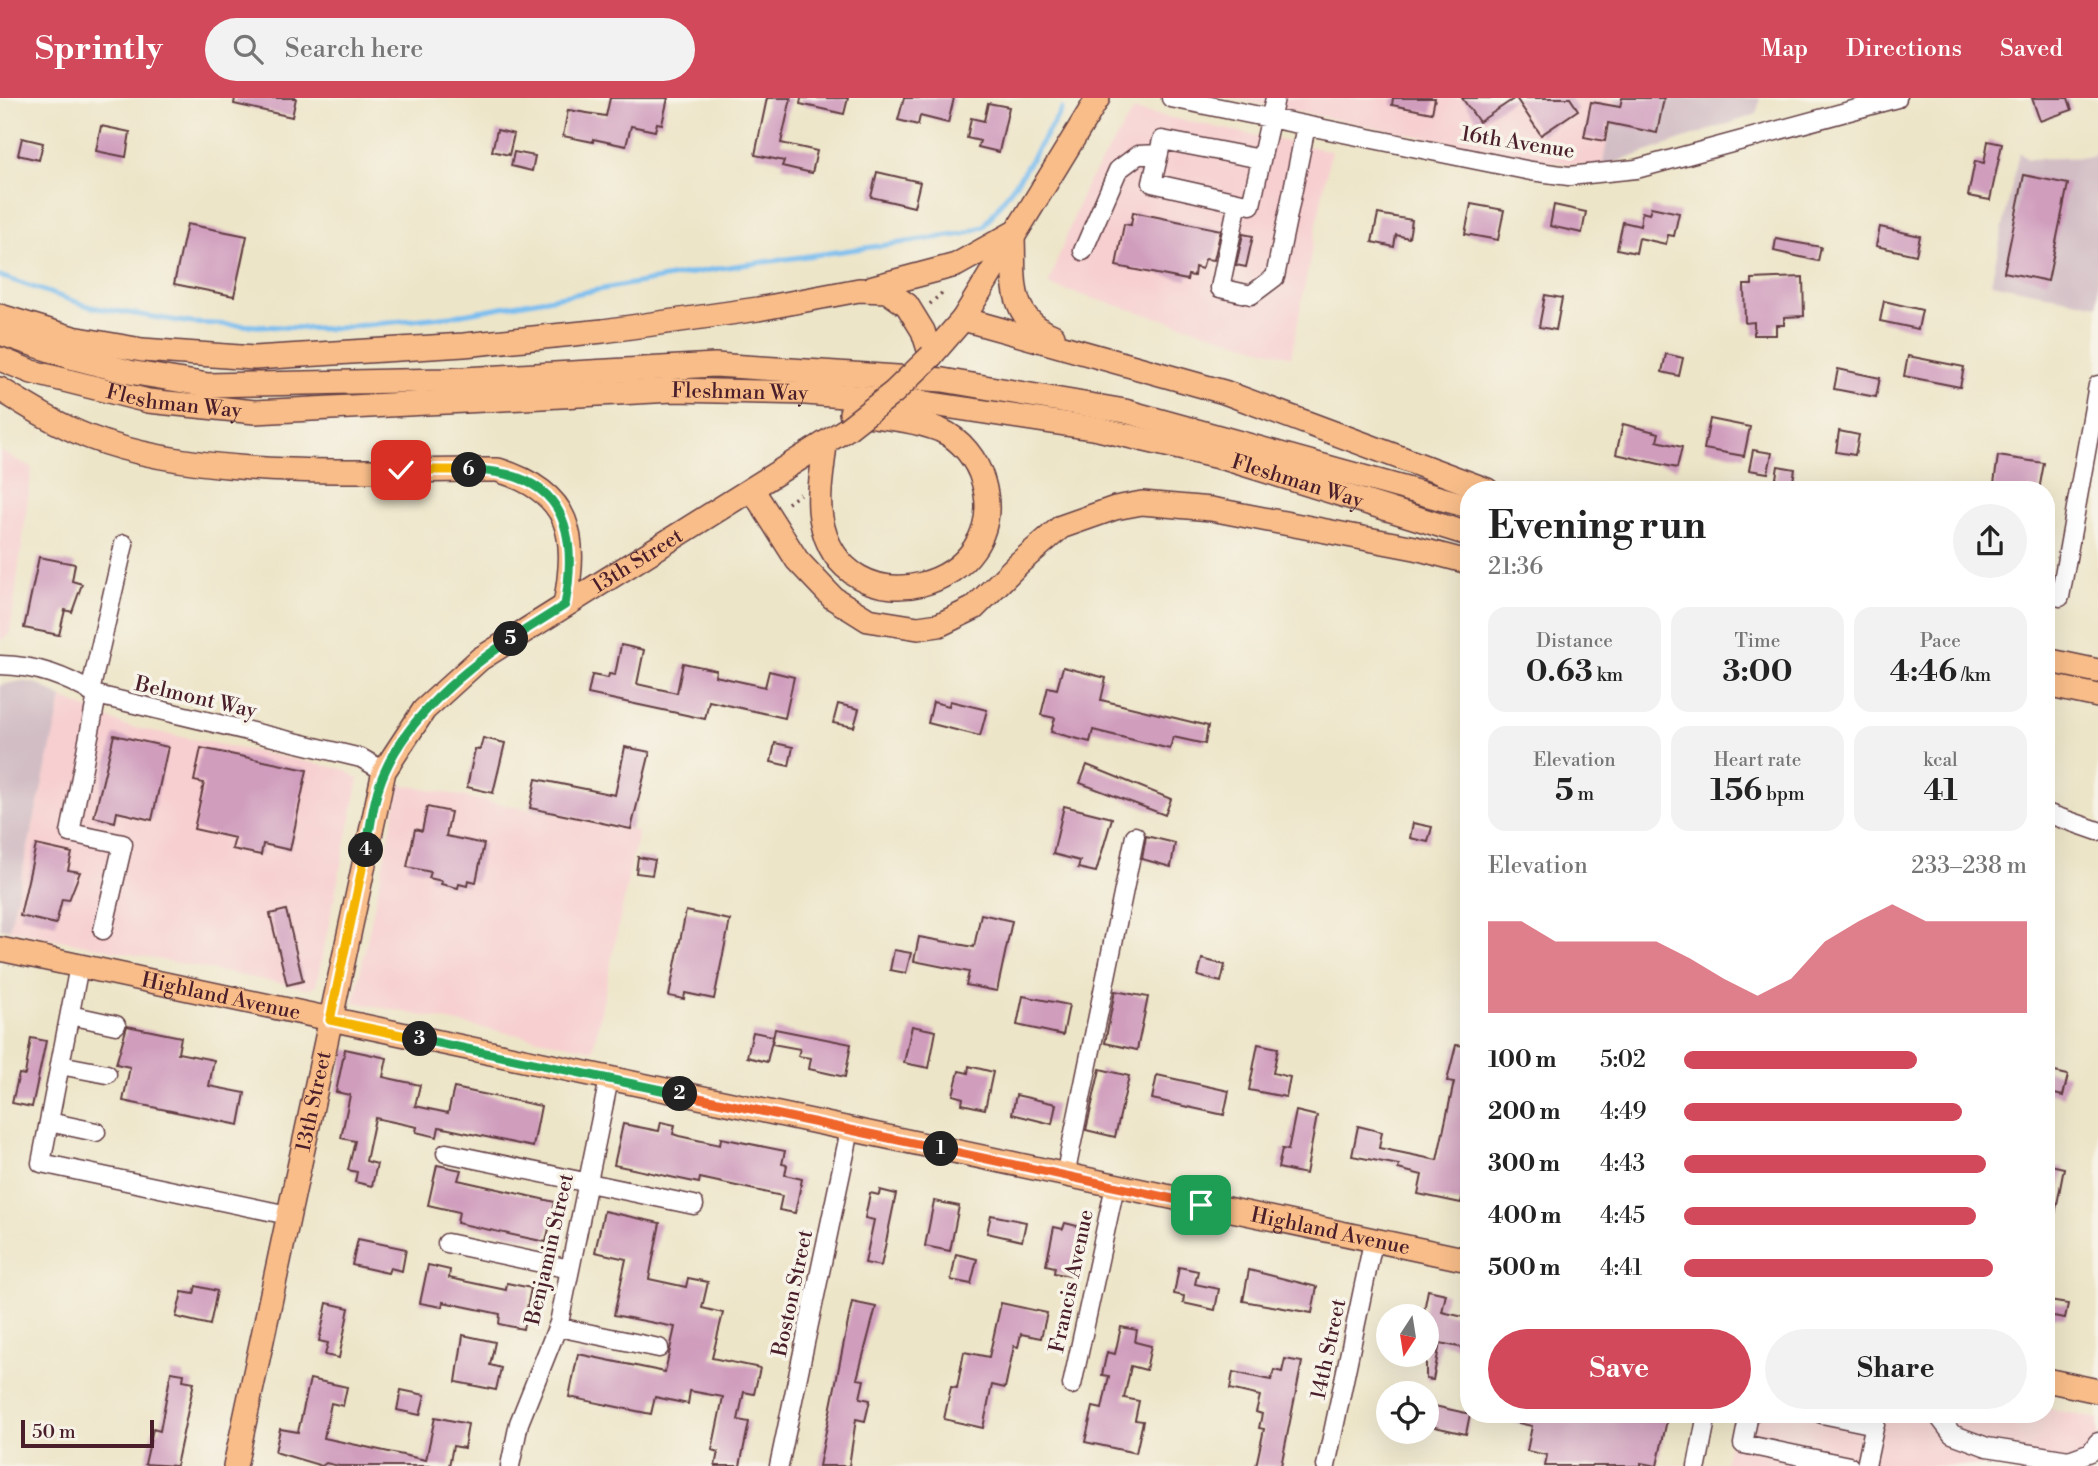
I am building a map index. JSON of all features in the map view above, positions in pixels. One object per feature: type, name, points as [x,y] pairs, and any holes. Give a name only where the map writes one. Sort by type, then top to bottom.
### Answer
[{"type":"main road","name":"13th Street","points":[[235,1466],[384,771],[424,710],[480,659],[825,444],[894,392],[963,319],[1098,98]]},
{"type":"main road","points":[[0,316],[73,338],[195,356],[254,359],[464,345],[660,324],[859,290],[956,265],[1016,234],[1015,284],[1024,317],[1043,332],[1118,362]]},
{"type":"main road","points":[[859,290],[887,291],[907,304],[923,331],[930,356]]},
{"type":"main road","points":[[963,319],[1224,392],[1463,481]]},
{"type":"main road","name":"Fleshman Way","points":[[0,332],[71,357],[129,372],[208,386],[445,380],[715,365],[943,380],[1125,411],[1460,504]]},
{"type":"main road","name":"Fleshman Way","points":[[0,359],[32,372],[148,401],[256,412],[674,390],[806,393],[919,402],[1098,429],[1227,459],[1460,532]]},
{"type":"main road","points":[[0,389],[42,415],[89,437],[176,460],[305,468],[498,470],[524,478],[541,488],[565,519],[570,543],[570,576],[565,605]]},
{"type":"main road","points":[[674,390],[817,408],[941,431],[965,448],[979,468],[986,491],[982,532],[974,552],[943,577],[921,585],[881,588],[860,578],[840,562],[824,534],[820,515],[825,444]]},
{"type":"main road","points":[[752,489],[797,560],[833,598],[868,620],[918,628],[939,625],[974,608],[1018,564],[1061,527],[1115,508],[1142,503],[1211,509],[1460,560]]},
{"type":"main road","points":[[2055,662],[2098,671]]},
{"type":"main road","points":[[2055,687],[2098,696]]},
{"type":"main road","name":"Highland Avenue","points":[[0,949],[1460,1258]]},
{"type":"main road","points":[[2055,1382],[2098,1391]]},
{"type":"street","name":"16th Avenue","points":[[1171,98],[1531,171],[1569,176],[1636,169],[1897,98]]},
{"type":"street","points":[[1261,159],[1162,140],[1152,183],[1251,205],[1275,98]]},
{"type":"street","points":[[1238,202],[1220,288],[1251,295],[1275,277],[1306,126]]},
{"type":"street","points":[[1083,251],[1118,170],[1138,155],[1159,154]]},
{"type":"street","points":[[2060,597],[2098,386]]},
{"type":"street","points":[[103,930],[122,844],[70,833],[94,693],[124,544]]},
{"type":"street","name":"Belmont Way","points":[[0,664],[32,666],[68,678],[94,693],[361,758],[384,771]]},
{"type":"street","points":[[2055,816],[2098,831]]},
{"type":"street","points":[[1065,1176],[1136,836]]},
{"type":"street","points":[[79,966],[41,1163],[288,1215]]},
{"type":"street","points":[[70,1015],[116,1025]]},
{"type":"street","points":[[60,1065],[107,1074]]},
{"type":"street","name":"Benjamin Street","points":[[510,1466],[519,1423],[558,1327],[609,1079]]},
{"type":"street","points":[[49,1122],[96,1132]]},
{"type":"street","name":"Boston Street","points":[[779,1466],[850,1130]]},
{"type":"street","points":[[446,1153],[694,1205]]},
{"type":"street","name":"Francis Avenue","points":[[1072,1385],[1115,1186]]},
{"type":"street","name":"14th Street","points":[[1326,1466],[1373,1241]]},
{"type":"street","points":[[447,1243],[570,1269]]},
{"type":"street","points":[[558,1327],[659,1348]]},
{"type":"street","points":[[1697,1466],[1705,1423]]},
{"type":"street","points":[[1747,1423],[1743,1444],[1849,1466]]},
{"type":"street","points":[[1866,1466],[1875,1423]]},
{"type":"street","points":[[1944,1423],[1952,1434],[1987,1447],[2069,1460],[2091,1452],[2098,1442]]},
{"type":"path","points":[[926,308],[954,281]]},
{"type":"shaded area","points":[[1229,98],[1616,98],[1602,167],[1543,161]]},
{"type":"shaded area","points":[[1616,98],[1760,98],[1757,114],[1602,167]]},
{"type":"shaded area","points":[[1134,110],[1331,151],[1291,357],[1048,285],[1085,187]]},
{"type":"shaded area","points":[[2098,148],[2098,305],[1991,283],[2019,152],[2027,159],[2092,157]]},
{"type":"shaded area","points":[[0,451],[32,468],[10,634],[0,641]]},
{"type":"shaded area","points":[[22,681],[38,684],[62,698],[9,930],[0,928],[0,685]]},
{"type":"shaded area","points":[[62,698],[126,726],[343,769],[359,779],[316,986],[309,989],[9,930]]},
{"type":"shaded area","points":[[400,784],[638,831],[593,1050],[354,1002]]},
{"type":"shaded area","points":[[2055,1410],[2098,1419],[2098,1466],[1724,1466],[1733,1423],[2055,1423]]},
{"type":"building","points":[[235,98],[296,98],[292,117],[234,104]]},
{"type":"building","points":[[610,98],[668,98],[662,124],[657,123],[655,131],[631,126],[626,146],[563,136],[568,110],[606,116]]},
{"type":"building","points":[[767,98],[791,98],[781,143],[817,151],[812,173],[782,166],[784,161],[755,155]]},
{"type":"building","points":[[801,98],[848,98],[844,114],[800,104]]},
{"type":"building","points":[[904,98],[954,98],[948,123],[920,116],[918,125],[898,120]]},
{"type":"building","points":[[1393,98],[1435,98],[1432,113],[1392,105]]},
{"type":"building","points":[[1462,98],[1515,98],[1479,122]]},
{"type":"building","points":[[1516,98],[1570,98],[1578,110],[1541,135]]},
{"type":"building","points":[[1622,98],[1664,98],[1657,133],[1608,123],[1605,141],[1584,137],[1591,102],[1620,107]]},
{"type":"building","points":[[2032,98],[2068,98],[2072,110],[2040,121]]},
{"type":"building","points":[[988,103],[1009,107],[999,152],[978,147],[980,141],[967,138],[971,118],[984,121]]},
{"type":"building","points":[[101,126],[130,132],[126,157],[96,151]]},
{"type":"building","points":[[497,130],[514,134],[509,155],[492,151]]},
{"type":"building","points":[[22,138],[43,143],[39,160],[18,155]]},
{"type":"building","points":[[1988,141],[2002,144],[1990,200],[1968,196],[1975,161],[1984,163]]},
{"type":"building","points":[[514,152],[535,156],[532,171],[511,166]]},
{"type":"building","points":[[877,172],[920,182],[914,207],[871,197]]},
{"type":"building","points":[[2024,175],[2068,184],[2048,281],[2004,272]]},
{"type":"building","points":[[1471,204],[1504,210],[1498,240],[1465,234]]},
{"type":"building","points":[[1554,205],[1586,212],[1582,233],[1550,226]]},
{"type":"building","points":[[1651,207],[1679,213],[1674,236],[1668,235],[1666,244],[1639,238],[1636,253],[1617,249],[1623,222],[1640,226],[1642,212],[1649,214]]},
{"type":"building","points":[[1133,212],[1221,230],[1214,260],[1205,259],[1202,269],[1195,267],[1194,276],[1188,275],[1187,280],[1116,266],[1124,224],[1131,225]]},
{"type":"building","points":[[1378,214],[1412,220],[1409,238],[1396,235],[1394,247],[1372,242]]},
{"type":"building","points":[[187,224],[247,236],[234,296],[174,284]]},
{"type":"building","points":[[1880,227],[1920,236],[1916,255],[1876,246]]},
{"type":"building","points":[[1243,234],[1253,236],[1246,267],[1236,265]]},
{"type":"building","points":[[1776,239],[1821,247],[1818,261],[1774,251]]},
{"type":"building","points":[[1803,277],[1804,316],[1784,317],[1784,325],[1776,325],[1776,335],[1754,335],[1754,322],[1745,323],[1744,285],[1752,285],[1752,279]]},
{"type":"building","points":[[1545,295],[1562,298],[1556,330],[1539,327]]},
{"type":"building","points":[[1884,301],[1922,310],[1918,329],[1880,321]]},
{"type":"building","points":[[1666,354],[1683,358],[1679,376],[1662,372]]},
{"type":"building","points":[[1908,356],[1964,367],[1960,387],[1904,376]]},
{"type":"building","points":[[1838,369],[1880,378],[1876,397],[1834,389]]},
{"type":"building","points":[[1710,419],[1750,427],[1744,456],[1704,449]]},
{"type":"building","points":[[1623,424],[1659,433],[1657,441],[1682,447],[1677,468],[1616,454]]},
{"type":"building","points":[[1839,431],[1859,435],[1855,455],[1836,452]]},
{"type":"building","points":[[1753,450],[1772,453],[1768,473],[1749,470]]},
{"type":"building","points":[[1998,456],[2044,463],[2041,481],[1994,481]]},
{"type":"building","points":[[1778,466],[1795,469],[1793,481],[1776,481]]},
{"type":"building","points":[[39,557],[75,564],[72,581],[82,584],[72,612],[65,610],[59,635],[24,628]]},
{"type":"building","points":[[621,645],[644,650],[637,684],[677,693],[683,663],[716,670],[715,676],[765,687],[769,671],[794,677],[785,718],[709,701],[705,719],[588,694],[592,675],[608,678],[609,674],[615,675]]},
{"type":"building","points":[[1063,667],[1106,678],[1101,700],[1208,726],[1205,744],[1173,737],[1170,749],[1093,730],[1090,742],[1051,732],[1055,718],[1041,715],[1048,687],[1057,689]]},
{"type":"building","points":[[950,701],[987,710],[980,736],[928,723],[933,702],[949,706]]},
{"type":"building","points":[[838,704],[859,709],[854,727],[833,723]]},
{"type":"building","points":[[114,735],[168,747],[152,820],[117,812],[115,822],[94,817]]},
{"type":"building","points":[[483,738],[505,743],[493,793],[467,787],[475,749],[480,750]]},
{"type":"building","points":[[775,743],[793,747],[789,766],[771,762]]},
{"type":"building","points":[[625,747],[650,752],[631,829],[530,808],[536,779],[615,795]]},
{"type":"building","points":[[201,748],[307,770],[290,850],[263,844],[261,855],[232,849],[235,838],[194,829],[204,783],[194,781]]},
{"type":"building","points":[[1087,765],[1171,799],[1165,815],[1080,783]]},
{"type":"building","points":[[1064,806],[1112,818],[1096,872],[1078,868],[1080,861],[1053,854]]},
{"type":"building","points":[[427,807],[451,812],[446,836],[484,844],[476,882],[468,880],[467,886],[459,884],[458,888],[429,878],[431,872],[407,867],[415,829],[422,831]]},
{"type":"building","points":[[1413,823],[1432,827],[1428,842],[1410,838]]},
{"type":"building","points":[[1146,836],[1175,843],[1171,867],[1142,859]]},
{"type":"building","points":[[36,845],[72,853],[68,870],[80,872],[69,900],[62,899],[56,924],[20,916]]},
{"type":"building","points":[[638,857],[655,860],[652,875],[636,873]]},
{"type":"building","points":[[286,910],[303,981],[287,985],[270,914]]},
{"type":"building","points":[[686,911],[730,920],[714,999],[685,993],[684,999],[669,996]]},
{"type":"building","points":[[981,914],[1012,921],[997,991],[966,985],[969,972],[914,961],[919,937],[974,947]]},
{"type":"building","points":[[894,950],[911,953],[906,973],[890,970]]},
{"type":"building","points":[[1202,959],[1225,965],[1221,982],[1198,976]]},
{"type":"building","points":[[1115,991],[1148,997],[1137,1050],[1105,1043]]},
{"type":"building","points":[[1023,996],[1069,1005],[1063,1035],[1017,1025]]},
{"type":"building","points":[[127,1026],[181,1037],[178,1053],[214,1060],[209,1086],[245,1093],[239,1125],[123,1101],[130,1067],[116,1064]]},
{"type":"building","points":[[912,1026],[936,1031],[929,1068],[904,1063]]},
{"type":"building","points":[[775,1029],[851,1044],[845,1077],[809,1069],[811,1058],[798,1056],[800,1049],[772,1044]]},
{"type":"building","points":[[753,1032],[773,1036],[767,1062],[747,1057]]},
{"type":"building","points":[[31,1038],[46,1041],[32,1107],[12,1103],[19,1074],[25,1075]]},
{"type":"building","points":[[1258,1044],[1278,1048],[1273,1073],[1290,1077],[1286,1097],[1249,1090]]},
{"type":"building","points":[[1456,1045],[1460,1045],[1460,1203],[1418,1194],[1422,1175],[1398,1169],[1399,1165],[1352,1156],[1358,1126],[1382,1132],[1379,1148],[1437,1160],[1454,1082],[1447,1081]]},
{"type":"building","points":[[345,1049],[387,1058],[383,1077],[420,1085],[415,1106],[448,1113],[454,1088],[541,1106],[533,1147],[439,1127],[437,1137],[416,1132],[417,1127],[375,1118],[366,1161],[377,1164],[372,1186],[355,1182],[357,1172],[348,1170],[355,1141],[341,1138],[350,1095],[336,1092]]},
{"type":"building","points":[[969,1066],[993,1072],[985,1109],[962,1104],[963,1098],[953,1095],[959,1071],[968,1073]]},
{"type":"building","points":[[1100,1069],[1129,1076],[1115,1137],[1086,1130]]},
{"type":"building","points":[[2055,1072],[2068,1075],[2063,1096],[2055,1094]]},
{"type":"building","points":[[1157,1075],[1229,1091],[1224,1115],[1152,1099]]},
{"type":"building","points":[[1016,1095],[1056,1104],[1052,1124],[1012,1114]]},
{"type":"building","points":[[1296,1111],[1317,1116],[1306,1174],[1278,1168],[1282,1149],[1288,1150]]},
{"type":"building","points":[[661,1122],[675,1125],[673,1134],[679,1136],[720,1145],[721,1138],[785,1151],[782,1164],[787,1165],[785,1175],[802,1179],[795,1213],[779,1210],[782,1196],[700,1178],[699,1183],[614,1165],[623,1124],[659,1131]]},
{"type":"building","points":[[437,1165],[461,1170],[458,1180],[555,1202],[546,1242],[457,1223],[459,1212],[428,1205]]},
{"type":"building","points":[[2055,1166],[2064,1168],[2055,1215]]},
{"type":"building","points":[[880,1190],[896,1194],[881,1266],[865,1263],[874,1220],[865,1218],[870,1193],[879,1195]]},
{"type":"building","points":[[934,1201],[959,1206],[950,1251],[925,1246]]},
{"type":"building","points":[[604,1211],[660,1223],[649,1279],[686,1287],[688,1278],[708,1282],[702,1308],[723,1313],[712,1358],[760,1368],[754,1394],[744,1392],[738,1420],[749,1422],[740,1466],[715,1466],[718,1452],[712,1450],[723,1397],[690,1391],[688,1404],[655,1397],[651,1414],[569,1397],[578,1354],[665,1372],[675,1327],[614,1315],[626,1259],[595,1252]]},
{"type":"building","points":[[991,1215],[1026,1222],[1022,1241],[987,1233]]},
{"type":"building","points":[[1065,1223],[1081,1227],[1070,1276],[1054,1273],[1055,1267],[1046,1265],[1054,1227],[1063,1229]]},
{"type":"building","points":[[358,1239],[406,1249],[402,1271],[390,1268],[388,1273],[352,1265]]},
{"type":"building","points":[[956,1254],[977,1259],[971,1284],[951,1280]]},
{"type":"building","points":[[428,1265],[450,1270],[449,1278],[506,1290],[507,1283],[531,1288],[523,1329],[499,1324],[500,1314],[443,1302],[442,1307],[420,1303]]},
{"type":"building","points":[[1179,1267],[1198,1271],[1195,1284],[1219,1289],[1215,1310],[1183,1303],[1184,1296],[1174,1294]]},
{"type":"building","points":[[1249,1270],[1317,1287],[1312,1313],[1243,1301]]},
{"type":"building","points":[[196,1286],[217,1291],[210,1325],[176,1317],[182,1292],[194,1294]]},
{"type":"building","points":[[1428,1290],[1446,1294],[1442,1312],[1460,1316],[1460,1347],[1440,1343],[1439,1348],[1439,1304],[1425,1304]]},
{"type":"building","points":[[852,1302],[876,1307],[857,1379],[864,1380],[860,1398],[870,1400],[865,1421],[856,1419],[849,1466],[819,1466]]},
{"type":"building","points":[[2055,1302],[2068,1304],[2065,1318],[2055,1316]]},
{"type":"building","points":[[327,1303],[349,1308],[339,1358],[325,1355],[328,1343],[319,1341]]},
{"type":"building","points":[[1001,1303],[1047,1313],[1041,1338],[1021,1334],[1018,1347],[1014,1346],[1005,1388],[992,1385],[983,1428],[944,1419],[951,1387],[957,1388],[964,1352],[989,1357]]},
{"type":"building","points":[[1121,1327],[1137,1330],[1135,1342],[1151,1346],[1146,1370],[1131,1366],[1124,1398],[1139,1401],[1135,1420],[1143,1421],[1136,1453],[1085,1442],[1093,1407],[1102,1409],[1109,1376],[1102,1375],[1107,1352],[1115,1354]]},
{"type":"building","points":[[463,1335],[495,1342],[490,1365],[501,1368],[496,1390],[456,1382]]},
{"type":"building","points":[[1285,1359],[1302,1362],[1281,1466],[1256,1466],[1264,1429],[1259,1428],[1262,1414],[1256,1412],[1260,1396],[1230,1389],[1233,1372],[1271,1380],[1274,1370],[1282,1372]]},
{"type":"building","points":[[1426,1367],[1435,1367],[1433,1380],[1426,1379]]},
{"type":"building","points":[[171,1372],[184,1374],[183,1380],[194,1382],[176,1466],[145,1464],[153,1429],[160,1431]]},
{"type":"building","points":[[310,1379],[347,1387],[343,1406],[331,1403],[324,1438],[426,1460],[435,1417],[468,1424],[464,1448],[453,1446],[449,1466],[339,1466],[326,1463],[322,1466],[275,1452],[280,1429],[298,1432]]},
{"type":"building","points":[[401,1390],[425,1395],[420,1415],[397,1410]]},
{"type":"building","points":[[1439,1407],[1460,1412],[1460,1423],[1468,1423],[1466,1434],[1439,1428]]},
{"type":"building","points":[[1518,1423],[1666,1423],[1657,1466],[1641,1463],[1641,1466],[1545,1466],[1547,1455],[1527,1451],[1532,1426]]},
{"type":"waterway","points":[[0,276],[91,307],[192,323],[327,329],[451,316],[721,268],[964,234],[984,226],[1022,174],[1062,109]]},
{"type":"route","points":[[401,470],[498,470],[524,478],[541,488],[565,519],[570,543],[570,576],[565,605],[480,659],[424,710],[384,771],[330,1020],[1201,1205]]}]
